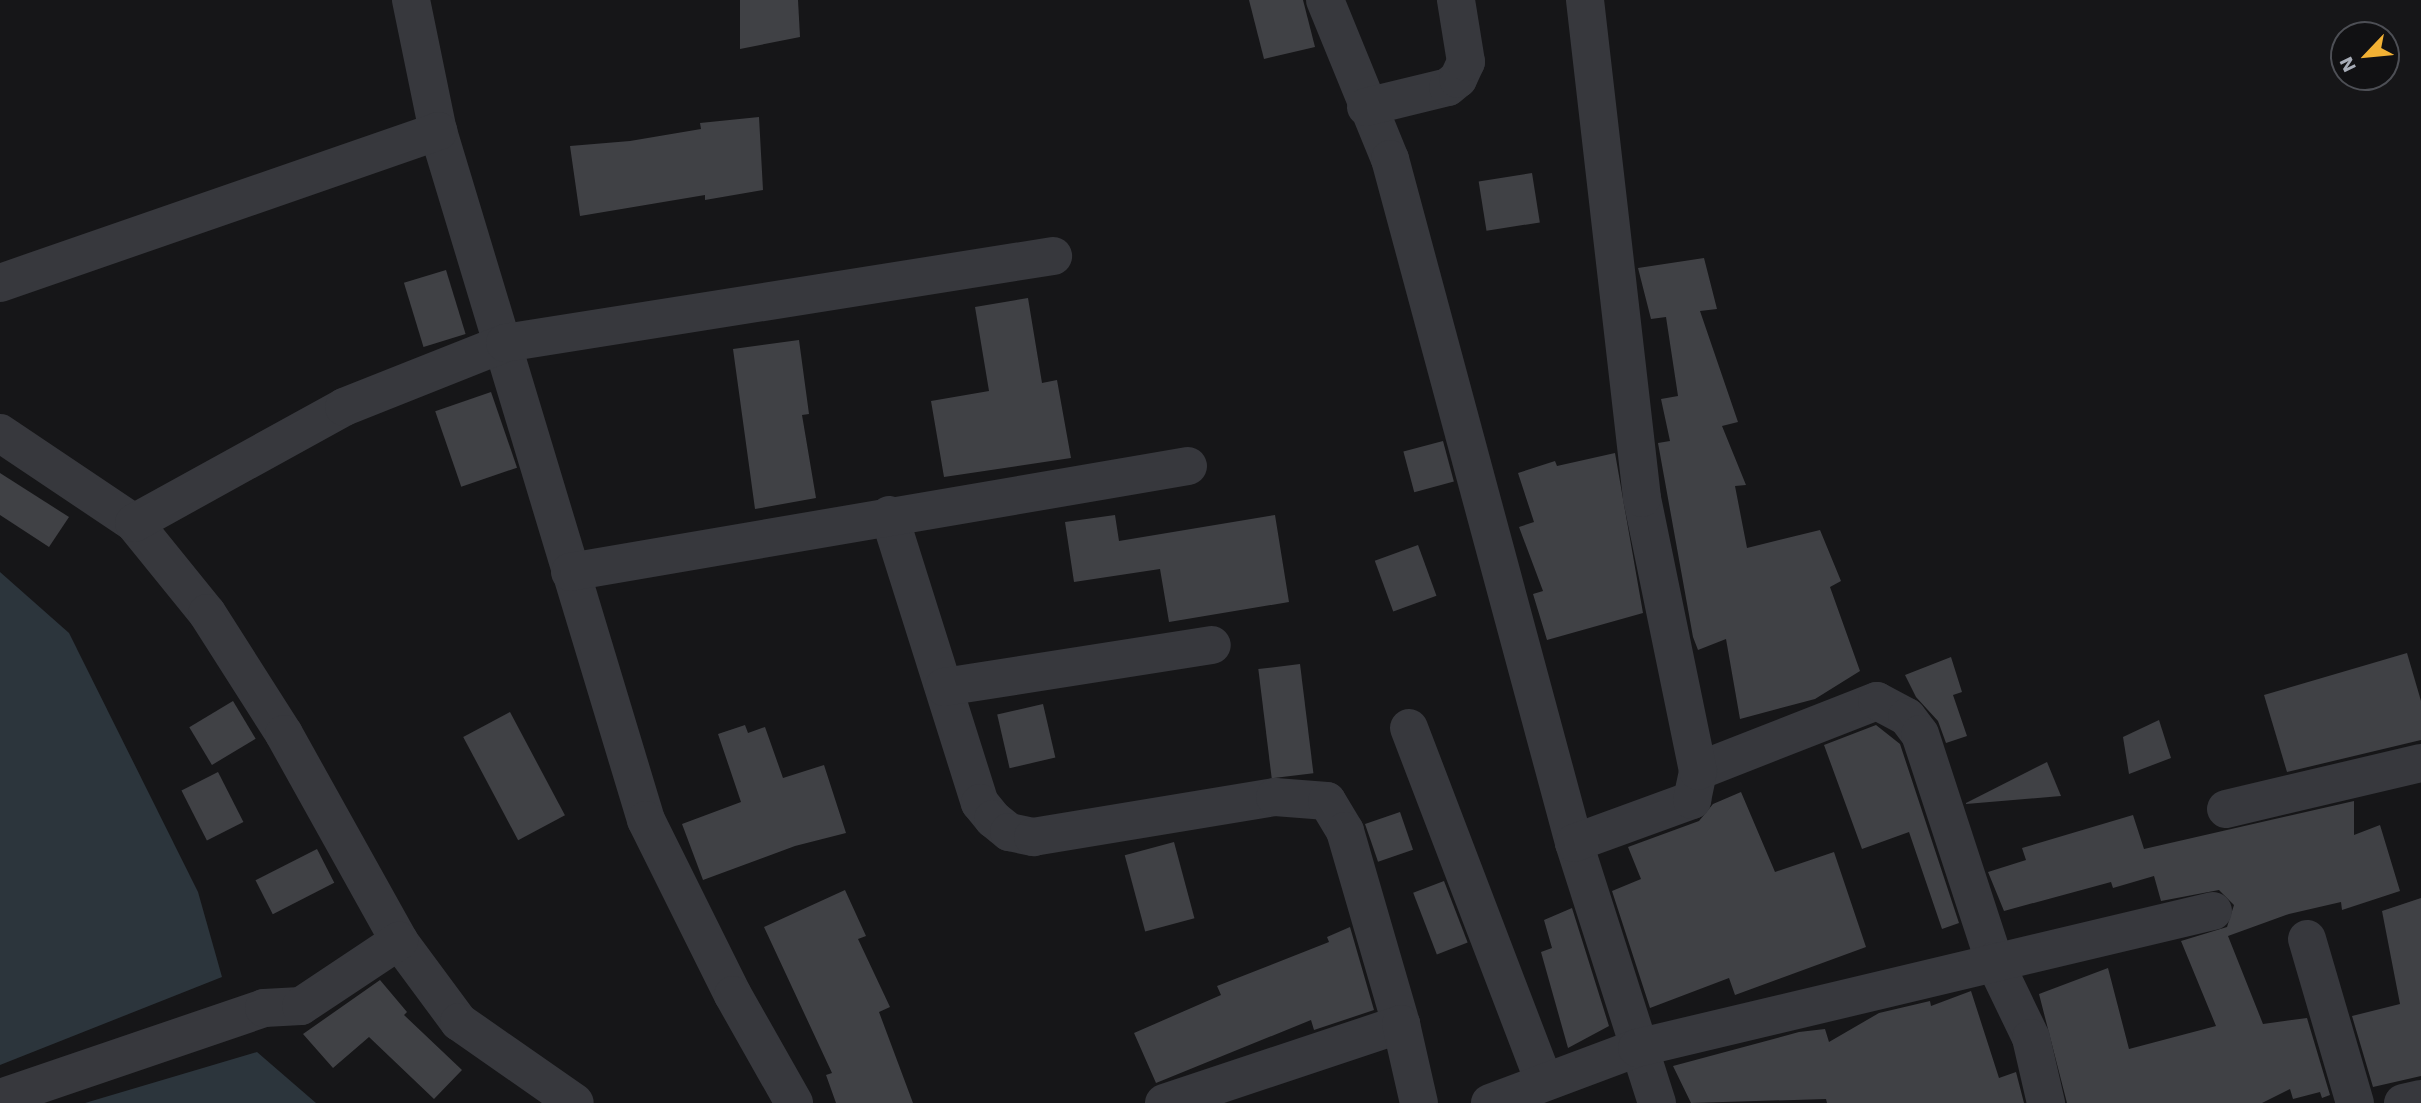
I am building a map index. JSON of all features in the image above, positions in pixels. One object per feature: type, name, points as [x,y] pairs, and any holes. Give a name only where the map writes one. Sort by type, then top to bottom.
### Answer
[{"type":"street","points":[[411,0],[438,131],[505,343],[570,572],[646,820],[733,995],[794,1103]]},
{"type":"street","points":[[1325,0],[1366,107],[1390,159],[1574,843],[1637,1048],[1657,1103]]},
{"type":"street","points":[[1366,107],[1448,87],[1458,79],[1466,62],[1456,0]]},
{"type":"street","points":[[1574,843],[1692,800],[1698,771],[1642,498],[1584,0]]},
{"type":"street","points":[[0,283],[438,131]]},
{"type":"street","points":[[134,523],[344,407],[505,343],[1053,256]]},
{"type":"street","points":[[0,433],[134,523],[206,613],[284,734],[399,941],[459,1022],[575,1103]]},
{"type":"street","points":[[570,572],[889,515],[1188,466]]},
{"type":"street","points":[[889,515],[980,803],[1010,832],[1033,837],[1275,797],[1327,801],[1345,831],[1401,1024],[1419,1103]]},
{"type":"street","points":[[944,687],[1212,645]]},
{"type":"street","points":[[1698,771],[1877,701],[1907,717],[1920,734],[1994,961],[2031,1038],[2046,1103]]},
{"type":"street","points":[[1409,729],[1544,1081]]},
{"type":"street","points":[[2226,809],[2421,763]]},
{"type":"street","points":[[1490,1103],[1637,1048],[2213,911]]},
{"type":"street","points":[[2308,939],[2356,1103]]},
{"type":"street","points":[[0,1098],[264,1008],[301,1006],[399,941]]},
{"type":"street","points":[[1164,1103],[1401,1024]]},
{"type":"street","points":[[2403,1103],[2421,1099]]},
{"type":"shaded area","points":[[0,572],[69,633],[198,892],[222,977],[0,1065]]},
{"type":"shaded area","points":[[257,1052],[316,1103],[85,1103]]},
{"type":"building","points":[[740,0],[798,0],[800,37],[740,49]]},
{"type":"building","points":[[1249,0],[1303,0],[1315,47],[1264,59]]},
{"type":"building","points":[[759,117],[763,190],[705,200],[705,195],[580,216],[570,146],[630,141],[701,129],[700,123]]},
{"type":"building","points":[[1532,173],[1540,222],[1486,231],[1479,181]]},
{"type":"building","points":[[1704,258],[1717,309],[1700,311],[1738,422],[1722,426],[1746,485],[1735,486],[1747,548],[1820,530],[1841,581],[1830,587],[1860,671],[1815,699],[1740,719],[1726,639],[1698,650],[1693,637],[1658,443],[1670,441],[1661,399],[1678,396],[1666,317],[1651,319],[1638,268]]},
{"type":"building","points":[[446,270],[466,334],[424,347],[404,283]]},
{"type":"building","points":[[1028,298],[1042,383],[1057,380],[1071,458],[944,477],[931,401],[989,391],[975,307]]},
{"type":"building","points":[[799,340],[809,414],[802,415],[816,498],[755,509],[733,349]]},
{"type":"building","points":[[491,392],[517,468],[461,487],[435,411]]},
{"type":"building","points":[[1443,441],[1454,482],[1414,492],[1403,452]]},
{"type":"building","points":[[1615,453],[1643,613],[1547,640],[1533,594],[1543,591],[1519,527],[1534,522],[1518,473],[1555,461],[1557,466]]},
{"type":"building","points":[[0,473],[69,517],[49,547],[0,515]]},
{"type":"building","points":[[1115,515],[1119,541],[1275,515],[1289,602],[1169,622],[1160,569],[1074,582],[1065,522]]},
{"type":"building","points":[[1418,545],[1436,596],[1393,611],[1375,561]]},
{"type":"building","points":[[2407,653],[2421,701],[2421,740],[2287,772],[2264,695]]},
{"type":"building","points":[[1951,657],[1962,692],[1953,695],[1967,736],[1946,743],[1938,721],[1916,697],[1905,675]]},
{"type":"building","points":[[1300,664],[1313,773],[1272,778],[1258,669]]},
{"type":"building","points":[[233,701],[256,739],[212,765],[189,727]]},
{"type":"building","points":[[1043,704],[1055,758],[1010,768],[997,715]]},
{"type":"building","points":[[510,712],[565,815],[518,840],[463,737]]},
{"type":"building","points":[[2159,720],[2171,758],[2129,774],[2123,737]]},
{"type":"building","points":[[745,725],[748,733],[765,727],[783,778],[824,765],[846,833],[795,846],[703,880],[682,824],[741,802],[718,734]]},
{"type":"building","points":[[1876,725],[1900,744],[1959,923],[1942,929],[1909,832],[1862,849],[1824,745]]},
{"type":"building","points":[[2047,762],[2061,796],[1966,804],[1966,803]]},
{"type":"building","points":[[218,772],[243,822],[207,841],[181,791]]},
{"type":"building","points":[[1741,792],[1775,872],[1834,852],[1866,947],[1735,995],[1729,978],[1650,1008],[1612,891],[1641,879],[1628,847],[1699,821],[1713,804]]},
{"type":"building","points":[[2354,801],[2354,835],[2380,825],[2400,891],[2342,910],[2341,902],[2289,914],[2228,936],[2263,1024],[2307,1018],[2330,1095],[2322,1098],[2320,1092],[2293,1099],[2290,1089],[2262,1103],[2067,1103],[2039,994],[2108,968],[2129,1049],[2216,1026],[2181,941],[2227,927],[2234,905],[2219,890],[2161,901],[2154,876],[2113,888],[2111,882],[2004,911],[1988,872],[2026,860],[2022,848],[2133,815],[2144,849]]},
{"type":"building","points":[[1400,812],[1413,850],[1378,862],[1365,824]]},
{"type":"building","points":[[1174,842],[1194,918],[1145,932],[1125,855]]},
{"type":"building","points":[[317,849],[334,883],[273,914],[256,880]]},
{"type":"building","points":[[1444,881],[1468,943],[1437,954],[1413,893]]},
{"type":"building","points":[[845,890],[866,936],[858,939],[890,1007],[879,1012],[913,1103],[836,1103],[826,1075],[832,1073],[764,927]]},
{"type":"building","points":[[2421,898],[2421,1076],[2373,1087],[2352,1016],[2400,1004],[2382,911]]},
{"type":"building","points":[[1572,908],[1609,1026],[1568,1048],[1541,952],[1552,948],[1544,920]]},
{"type":"building","points":[[1350,927],[1374,1010],[1314,1030],[1311,1020],[1156,1083],[1134,1033],[1221,995],[1217,986],[1329,942],[1327,937]]},
{"type":"building","points":[[380,980],[407,1012],[404,1015],[462,1070],[434,1099],[369,1037],[333,1068],[303,1034]]},
{"type":"building","points":[[1971,991],[1999,1078],[2016,1072],[2024,1103],[1827,1103],[1826,1099],[1691,1103],[1673,1066],[1799,1032],[1825,1029],[1829,1042],[1879,1013],[1930,1001],[1931,1006]]}]
